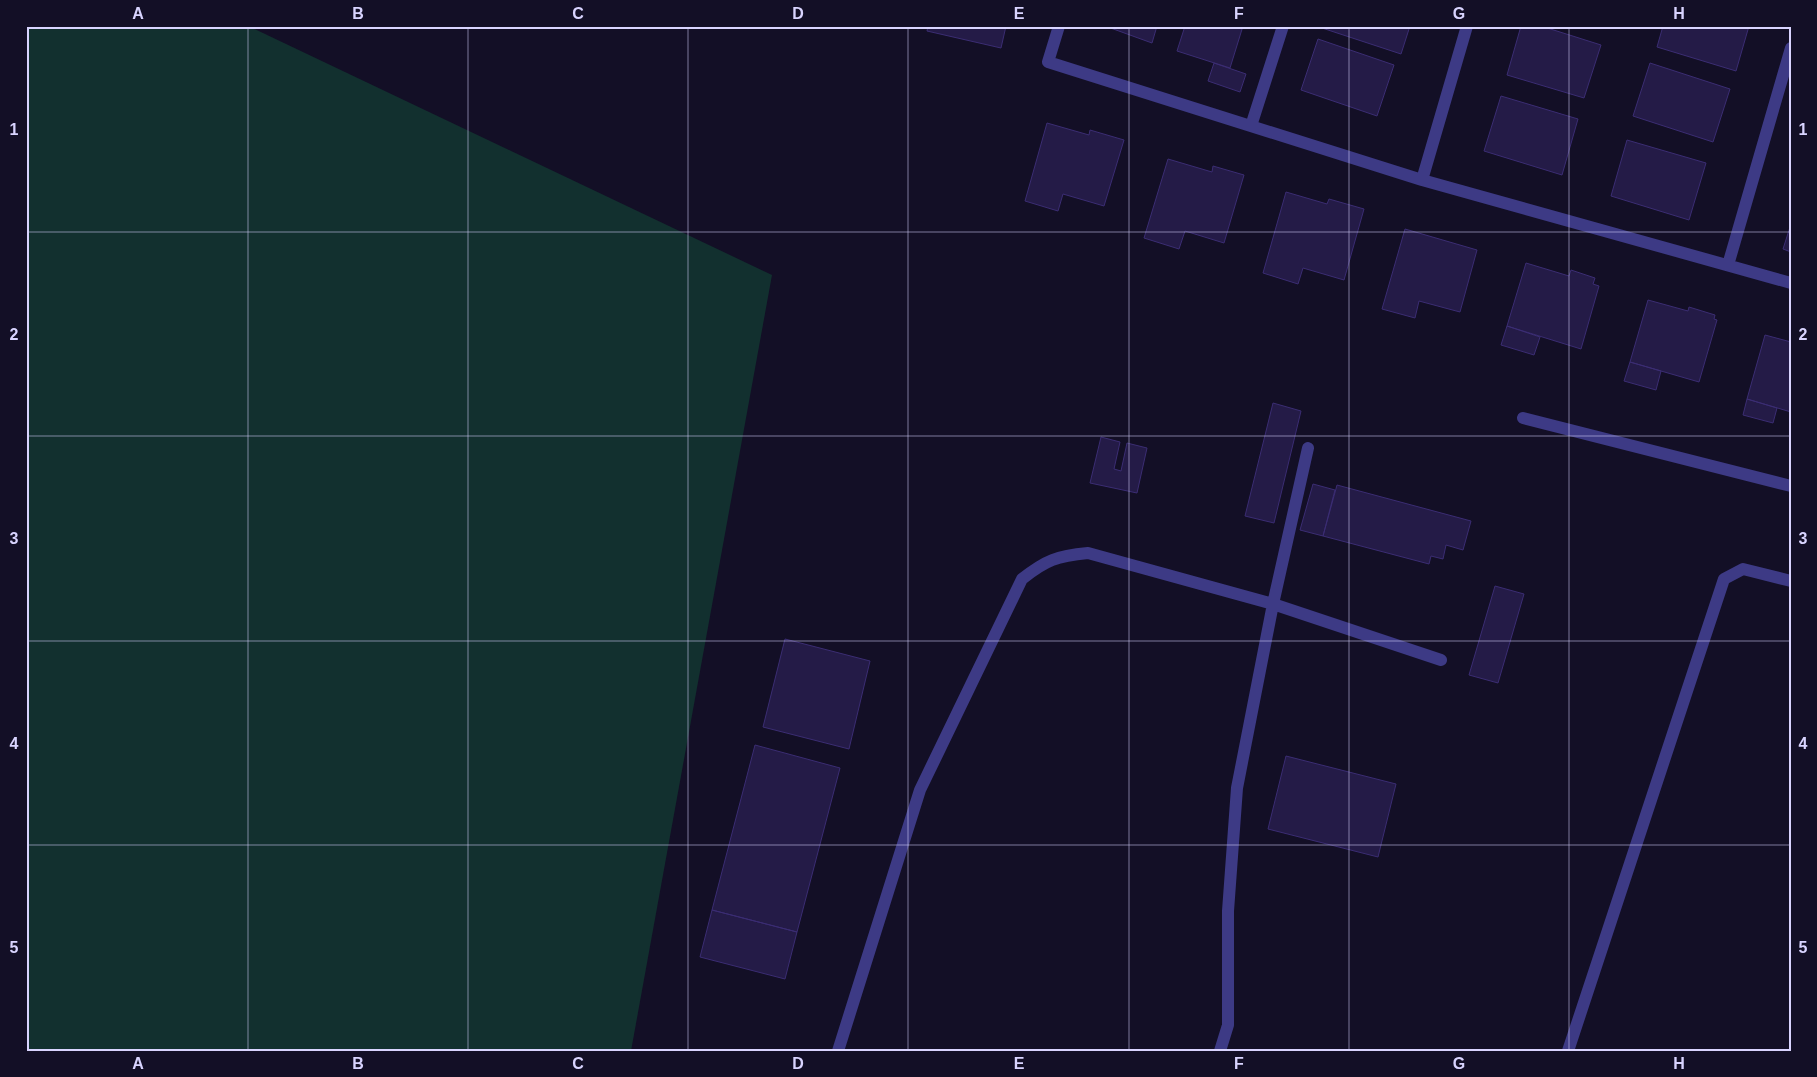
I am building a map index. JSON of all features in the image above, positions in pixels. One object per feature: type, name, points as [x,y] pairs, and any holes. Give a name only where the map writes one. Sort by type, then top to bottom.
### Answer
[{"type":"street","points":[[1059,26],[1048,62],[1422,180],[1791,283]]},
{"type":"street","points":[[1251,126],[1283,26]]},
{"type":"street","points":[[1422,180],[1467,26]]},
{"type":"street","points":[[1728,265],[1791,48]]},
{"type":"street","points":[[1523,418],[1791,486]]},
{"type":"street","points":[[1220,1051],[1228,1025],[1228,911],[1237,788],[1273,604],[1308,448]]},
{"type":"street","points":[[838,1051],[920,790],[1022,580],[1040,565],[1062,556],[1088,553],[1273,604],[1441,660]]},
{"type":"street","points":[[1568,1051],[1724,579],[1743,569],[1791,581]]},
{"type":"green space","points":[[26,26],[248,26],[772,275],[631,1051],[26,1051]]},
{"type":"building","points":[[928,26],[1006,26],[1001,48],[927,31]]},
{"type":"building","points":[[1105,26],[1157,26],[1152,43]]},
{"type":"building","points":[[1185,26],[1243,26],[1230,68],[1177,51]]},
{"type":"building","points":[[1323,26],[1410,26],[1401,54],[1322,28]]},
{"type":"building","points":[[1521,26],[1541,26],[1601,45],[1584,98],[1507,75]]},
{"type":"building","points":[[1663,26],[1749,26],[1736,71],[1657,47]]},
{"type":"building","points":[[1318,39],[1394,65],[1377,116],[1301,90]]},
{"type":"building","points":[[1214,63],[1246,74],[1240,92],[1208,81]]},
{"type":"building","points":[[1650,63],[1730,89],[1713,142],[1633,116]]},
{"type":"building","points":[[1501,96],[1578,119],[1562,175],[1484,151]]},
{"type":"building","points":[[1047,123],[1089,135],[1090,130],[1124,140],[1104,206],[1063,194],[1058,211],[1025,201]]},
{"type":"building","points":[[1627,140],[1706,163],[1689,220],[1611,196]]},
{"type":"building","points":[[1168,159],[1212,172],[1213,166],[1244,175],[1224,243],[1185,231],[1179,249],[1144,238]]},
{"type":"building","points":[[1286,192],[1327,204],[1329,199],[1364,209],[1344,280],[1303,268],[1298,284],[1263,273]]},
{"type":"building","points":[[1791,224],[1791,252],[1783,249]]},
{"type":"building","points":[[1405,229],[1477,250],[1460,312],[1419,301],[1415,318],[1382,309]]},
{"type":"building","points":[[1526,263],[1569,276],[1571,270],[1595,278],[1593,284],[1599,286],[1581,349],[1507,326]]},
{"type":"building","points":[[1648,300],[1688,311],[1689,307],[1715,315],[1714,319],[1717,320],[1699,382],[1630,362]]},
{"type":"building","points":[[1507,326],[1540,337],[1534,355],[1501,345]]},
{"type":"building","points":[[1765,335],[1791,342],[1791,412],[1747,399]]},
{"type":"building","points":[[1630,362],[1661,371],[1656,390],[1624,381]]},
{"type":"building","points":[[1747,399],[1777,408],[1773,423],[1743,415]]},
{"type":"building","points":[[1273,403],[1301,411],[1274,523],[1245,516]]},
{"type":"building","points":[[1101,437],[1120,442],[1114,469],[1121,471],[1127,443],[1147,448],[1137,493],[1090,483]]},
{"type":"building","points":[[1313,484],[1335,490],[1323,536],[1300,530]]},
{"type":"building","points":[[1337,485],[1471,521],[1463,550],[1446,545],[1443,559],[1431,556],[1429,564],[1323,536]]},
{"type":"building","points":[[1495,586],[1524,594],[1498,683],[1469,675]]},
{"type":"building","points":[[785,639],[870,661],[849,749],[763,727]]},
{"type":"building","points":[[755,745],[840,768],[797,932],[712,910]]},
{"type":"building","points":[[1286,756],[1396,784],[1378,857],[1268,829]]},
{"type":"building","points":[[712,910],[797,932],[785,979],[700,957]]}]
